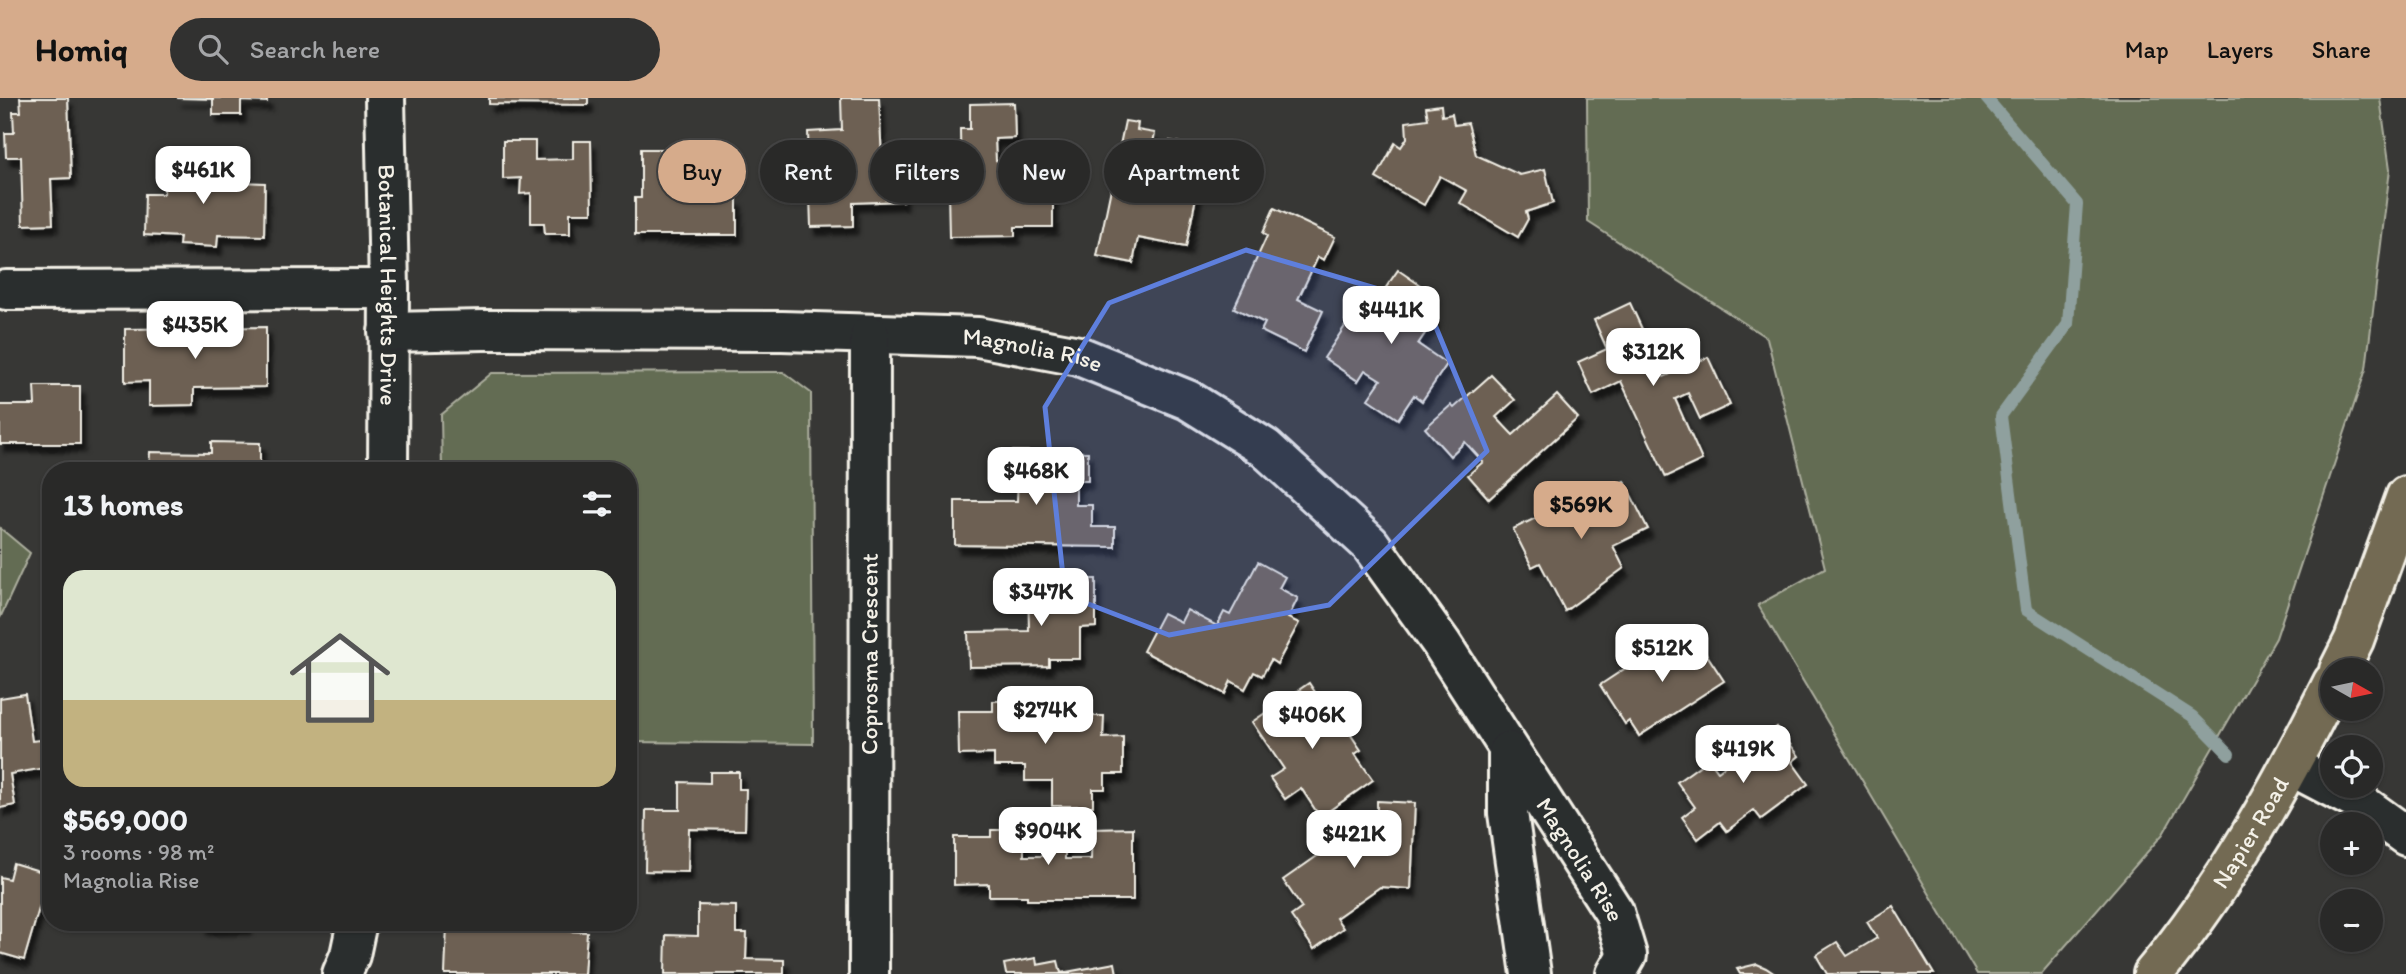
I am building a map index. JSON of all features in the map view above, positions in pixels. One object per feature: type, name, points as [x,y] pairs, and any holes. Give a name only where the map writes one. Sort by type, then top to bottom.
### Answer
[{"type":"main road","points":[[2345,658],[2406,496]]},
{"type":"main road","name":"Napier Road","points":[[2153,974],[2222,878],[2291,766],[2320,708]]},
{"type":"street","name":"Botanical Heights Drive","points":[[385,98],[389,289],[388,462]]},
{"type":"street","points":[[6,290],[389,289]]},
{"type":"street","name":"Magnolia Rise","points":[[388,332],[755,331],[978,337],[1079,356],[1188,400],[1265,448],[1370,544],[1441,643],[1614,912],[1627,956],[1616,974]]},
{"type":"street","name":"Coprosma Crescent","points":[[869,974],[870,335]]},
{"type":"street","name":"Magnolia Rise","points":[[1508,751],[1508,813],[1531,974]]},
{"type":"street","points":[[2291,766],[2356,800],[2406,836]]},
{"type":"street","points":[[342,974],[350,955],[355,931]]},
{"type":"highlighted area","points":[[1246,250],[1426,303],[1487,451],[1329,605],[1169,635],[1065,595],[1045,407],[1109,303]]},
{"type":"green space","points":[[1587,98],[2380,98],[2390,169],[2366,369],[2276,638],[2163,834],[2041,974],[1977,974],[1758,605],[1825,568],[1767,338],[1588,222]]},
{"type":"green space","points":[[783,372],[811,393],[813,744],[637,742],[637,462],[442,462],[441,415],[492,373]]},
{"type":"green space","points":[[0,528],[30,553],[0,618]]},
{"type":"building","points":[[20,98],[68,98],[71,178],[51,179],[53,224],[23,225],[21,157],[6,157],[5,133],[14,133],[13,112],[21,112]]},
{"type":"building","points":[[177,98],[267,98],[267,102],[241,101],[241,115],[213,115],[213,99]]},
{"type":"building","points":[[489,98],[588,98],[588,105],[489,104]]},
{"type":"building","points":[[841,98],[879,98],[881,140],[870,140],[870,202],[856,203],[856,140],[808,140],[808,132],[842,130]]},
{"type":"building","points":[[1014,103],[1015,138],[995,139],[998,203],[1053,203],[1053,227],[1015,227],[1015,236],[949,237],[948,203],[984,203],[984,140],[960,140],[960,129],[970,129],[970,104]]},
{"type":"building","points":[[1441,105],[1442,116],[1452,114],[1454,125],[1468,123],[1476,155],[1520,175],[1545,169],[1553,203],[1526,212],[1528,219],[1518,237],[1460,203],[1467,191],[1440,176],[1424,205],[1376,178],[1395,143],[1401,147],[1407,138],[1406,122],[1428,119],[1426,107]]},
{"type":"building","points":[[1125,121],[1138,123],[1137,130],[1155,133],[1154,140],[1121,140]]},
{"type":"building","points":[[503,141],[535,141],[535,160],[573,159],[573,141],[591,141],[592,213],[570,213],[570,234],[545,234],[544,223],[531,223],[531,193],[520,194],[521,178],[503,179]]},
{"type":"building","points":[[641,149],[658,149],[658,203],[737,203],[737,235],[635,235],[635,198],[641,198]]},
{"type":"building","points":[[165,154],[198,155],[197,180],[213,181],[213,174],[240,175],[240,182],[265,183],[264,236],[218,235],[217,247],[179,245],[180,237],[144,235],[145,194],[164,194]]},
{"type":"building","points":[[810,203],[853,203],[853,226],[811,227]]},
{"type":"building","points":[[1108,203],[1195,203],[1186,247],[1138,238],[1133,263],[1097,256]]},
{"type":"building","points":[[1274,208],[1335,237],[1324,260],[1318,257],[1298,299],[1323,311],[1304,352],[1261,331],[1265,323],[1234,308],[1267,236],[1263,233]]},
{"type":"building","points":[[1398,270],[1433,294],[1420,311],[1434,320],[1418,344],[1447,364],[1422,401],[1414,395],[1398,419],[1368,399],[1381,380],[1365,370],[1358,381],[1324,358],[1357,308],[1367,315]]},
{"type":"building","points":[[1630,303],[1664,377],[1708,357],[1730,405],[1700,419],[1688,393],[1675,399],[1702,460],[1666,477],[1621,381],[1593,395],[1578,362],[1607,349],[1594,320]]},
{"type":"building","points":[[266,327],[266,387],[194,388],[194,405],[149,406],[149,381],[125,382],[125,329]]},
{"type":"building","points":[[1491,375],[1515,400],[1496,417],[1513,435],[1557,395],[1578,418],[1489,499],[1468,475],[1483,462],[1465,442],[1450,456],[1425,428],[1451,405],[1454,408]]},
{"type":"building","points":[[34,386],[80,386],[80,444],[0,444],[0,405],[35,405]]},
{"type":"building","points":[[211,442],[260,443],[260,462],[149,462],[150,452],[211,453]]},
{"type":"building","points":[[1009,451],[1088,452],[1088,481],[1076,481],[1076,505],[1092,505],[1092,527],[1115,527],[1115,547],[955,545],[955,501],[1017,501],[1018,475],[1009,476]]},
{"type":"building","points":[[1624,481],[1648,529],[1613,546],[1624,568],[1565,611],[1540,563],[1532,567],[1513,529],[1540,516],[1536,508],[1563,494],[1571,508]]},
{"type":"building","points":[[1258,562],[1285,577],[1279,588],[1298,598],[1288,618],[1299,623],[1277,664],[1271,660],[1262,676],[1254,672],[1245,689],[1231,681],[1225,694],[1143,651],[1163,613],[1181,622],[1187,610],[1217,626],[1224,612],[1230,615]]},
{"type":"building","points":[[1049,579],[1096,579],[1096,627],[1080,628],[1080,659],[1049,659],[1049,666],[969,667],[968,632],[1029,631],[1028,585],[1050,585]]},
{"type":"building","points":[[1688,626],[1724,681],[1639,736],[1629,721],[1625,724],[1600,685],[1641,658],[1646,666],[1681,642],[1677,634]]},
{"type":"building","points":[[1309,683],[1339,728],[1344,725],[1361,750],[1355,754],[1373,780],[1320,817],[1301,788],[1285,799],[1270,778],[1284,769],[1252,722]]},
{"type":"building","points":[[25,694],[32,741],[41,740],[42,769],[10,774],[15,805],[0,808],[0,698]]},
{"type":"building","points":[[1062,700],[1062,716],[1104,716],[1103,738],[1123,737],[1123,774],[1105,774],[1105,789],[1093,789],[1093,806],[1052,806],[1052,781],[1025,781],[1025,766],[994,766],[994,754],[959,755],[958,711],[993,711],[993,701]]},
{"type":"building","points":[[1777,727],[1799,756],[1792,762],[1808,784],[1761,819],[1754,810],[1727,831],[1720,822],[1698,839],[1682,817],[1695,807],[1677,782],[1709,759],[1718,771]]},
{"type":"building","points":[[710,772],[739,772],[739,789],[746,789],[745,830],[689,829],[688,872],[645,871],[646,810],[680,810],[680,782],[710,783]]},
{"type":"building","points":[[1377,801],[1415,803],[1411,889],[1380,887],[1336,918],[1343,928],[1314,949],[1291,916],[1302,908],[1283,880],[1377,814]]},
{"type":"building","points":[[1133,828],[1133,900],[1027,900],[1027,896],[989,896],[989,884],[954,885],[954,837],[991,837],[991,830],[1024,830],[1024,856],[1047,856],[1048,842],[1065,842],[1065,859],[1091,859],[1092,829]]},
{"type":"building","points":[[13,863],[42,872],[42,898],[24,960],[0,953],[0,877],[9,879]]},
{"type":"building","points":[[698,905],[736,906],[736,933],[747,933],[746,959],[784,960],[784,974],[665,974],[666,935],[698,936]]},
{"type":"building","points":[[1893,906],[1934,974],[1827,974],[1816,955],[1837,942],[1847,956],[1877,938],[1867,922]]},
{"type":"building","points":[[447,931],[587,932],[584,974],[445,974]]},
{"type":"building","points":[[1036,958],[1037,965],[1058,961],[1061,973],[1115,963],[1117,974],[1006,974],[1004,964]]},
{"type":"building","points":[[1757,964],[1775,974],[1740,974],[1737,969]]},
{"type":"waterway","points":[[1986,98],[2077,204],[2068,324],[2001,416],[2026,610],[2192,716],[2229,754]]}]
